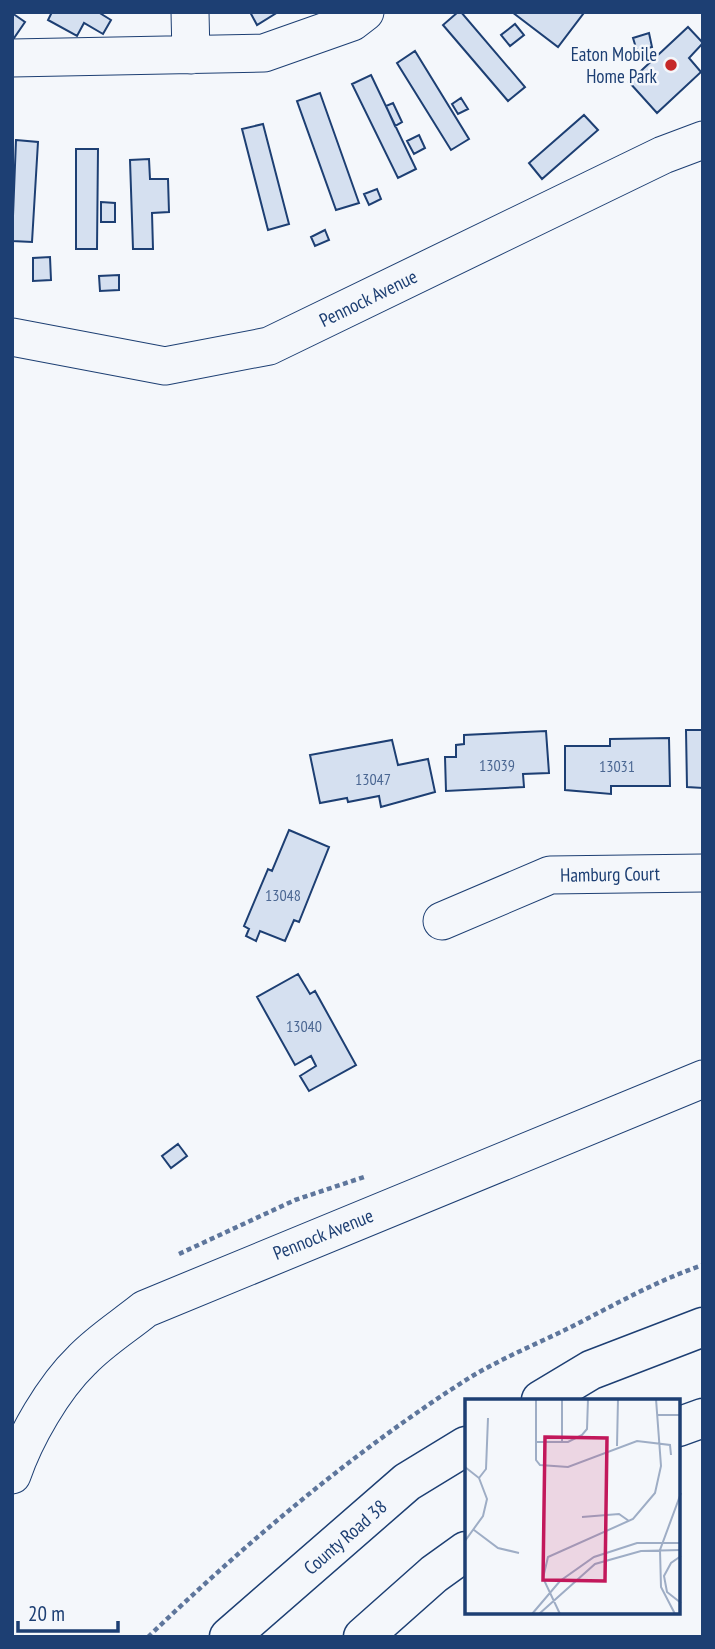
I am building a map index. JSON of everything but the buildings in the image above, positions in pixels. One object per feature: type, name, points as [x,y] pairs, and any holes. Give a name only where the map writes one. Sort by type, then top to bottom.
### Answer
[{"type":"main road","points":[[544,1399],[591,1370],[703,1327]]},
{"type":"main road","points":[[680,1426],[703,1418]]},
{"type":"main road","name":"County Road 38","points":[[229,1637],[407,1482],[465,1447]]},
{"type":"main road","points":[[363,1637],[434,1574],[465,1552]]},
{"type":"street","points":[[190,12],[191,55]]},
{"type":"street","points":[[12,58],[264,53],[352,22],[365,12]]},
{"type":"street","name":"Pennock Avenue","points":[[12,337],[165,366],[269,346],[663,155],[703,140]]},
{"type":"street","name":"Hamburg Court","points":[[442,921],[550,875],[703,873]]},
{"type":"street","name":"Pennock Avenue","points":[[12,1475],[33,1428],[61,1385],[82,1359],[145,1309],[703,1079]]},
{"type":"path","points":[[148,1637],[208,1580],[300,1501],[388,1433],[461,1384],[631,1297],[703,1265]]},
{"type":"place","name":"Eaton Mobile Home Park","points":[[671,65]]}]
